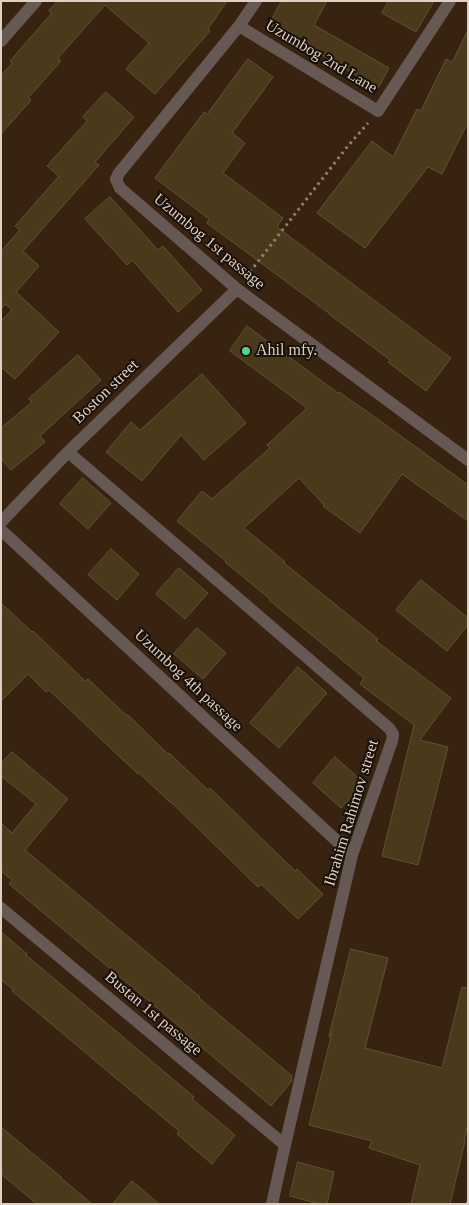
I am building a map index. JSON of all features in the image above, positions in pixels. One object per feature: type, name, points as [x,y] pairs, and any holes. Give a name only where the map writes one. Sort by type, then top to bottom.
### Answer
[{"type":"street","points":[[1,41],[36,1]]},
{"type":"street","name":"Uzumbog 1st passage","points":[[256,1],[239,26],[119,173],[116,179],[120,188],[237,289],[468,460]]},
{"type":"street","name":"Uzumbog 2nd Lane","points":[[239,26],[378,111],[450,1]]},
{"type":"street","name":"Boston street","points":[[1,522],[68,452],[237,289]]},
{"type":"street","name":"Ibrahim Rahimov street","points":[[68,452],[389,728],[393,734],[352,855],[272,1204]]},
{"type":"street","name":"Uzumbog 4th passage","points":[[1,530],[352,855]]},
{"type":"street","name":"Bustan 1st passage","points":[[1,908],[285,1145]]},
{"type":"path","points":[[237,289],[347,147],[378,111]]},
{"type":"building","points":[[58,1],[227,1],[208,29],[210,31],[155,94],[126,69],[149,43],[105,5],[58,58],[61,61],[28,98],[31,100],[1,134],[1,76],[12,63],[10,61],[52,13],[49,11]]},
{"type":"building","points":[[282,1],[327,1],[314,25],[389,68],[378,88],[269,24]]},
{"type":"building","points":[[389,1],[434,1],[416,32],[382,13]]},
{"type":"building","points":[[468,30],[468,122],[442,174],[428,167],[365,248],[317,213],[372,141],[393,157],[417,109],[421,111],[446,59],[452,62]]},
{"type":"building","points":[[248,59],[273,77],[232,133],[245,143],[223,173],[283,218],[277,227],[451,358],[426,391],[388,362],[390,360],[207,223],[209,219],[155,178],[204,112],[207,114]]},
{"type":"building","points":[[106,92],[134,117],[95,162],[99,165],[23,251],[39,266],[16,292],[59,332],[15,379],[1,367],[1,321],[12,310],[5,304],[1,309],[1,251],[20,230],[15,226],[59,176],[47,166],[87,121],[83,117]]},
{"type":"building","points":[[110,197],[158,250],[163,246],[202,290],[178,312],[132,260],[127,265],[85,219]]},
{"type":"building","points":[[247,326],[468,485],[468,521],[402,474],[360,533],[323,506],[299,478],[244,528],[378,639],[376,641],[451,698],[420,740],[448,747],[418,865],[382,856],[414,725],[360,684],[364,678],[177,521],[202,491],[212,499],[270,448],[267,445],[307,408],[230,351]]},
{"type":"building","points":[[78,355],[101,380],[40,436],[45,442],[11,470],[1,459],[1,428],[32,402],[29,399]]},
{"type":"building","points":[[202,374],[246,423],[204,460],[181,435],[142,481],[106,452],[131,422],[140,430]]},
{"type":"building","points":[[83,478],[111,503],[88,529],[60,504]]},
{"type":"building","points":[[111,549],[139,574],[117,600],[88,575]]},
{"type":"building","points":[[179,568],[208,593],[185,619],[156,594]]},
{"type":"building","points":[[421,580],[468,618],[468,625],[447,651],[396,610]]},
{"type":"building","points":[[1,603],[85,681],[88,679],[128,715],[208,790],[210,788],[295,871],[297,869],[323,894],[298,919],[261,884],[258,887],[172,803],[138,774],[49,690],[46,692],[28,674],[1,701]]},
{"type":"building","points":[[197,628],[226,653],[203,679],[174,654]]},
{"type":"building","points":[[298,667],[327,693],[279,748],[250,723]]},
{"type":"building","points":[[12,752],[68,799],[25,850],[292,1076],[291,1082],[271,1106],[186,1032],[9,884],[12,880],[1,871],[1,823],[12,833],[36,804],[1,776],[1,764]]},
{"type":"building","points":[[335,757],[364,783],[341,808],[313,783]]},
{"type":"building","points":[[1,932],[194,1097],[192,1099],[235,1135],[212,1164],[177,1134],[179,1131],[1,980]]},
{"type":"building","points":[[351,949],[388,958],[365,1048],[442,1068],[462,987],[468,988],[468,1124],[450,1204],[411,1204],[420,1165],[369,1148],[372,1141],[309,1125]]},
{"type":"building","points":[[1,1127],[92,1204],[37,1204],[1,1174]]},
{"type":"building","points":[[298,1162],[334,1172],[327,1204],[290,1196]]},
{"type":"building","points":[[132,1181],[159,1204],[113,1204]]},
{"type":"place","name":"Ahil mfy.","points":[[246,351]]}]
